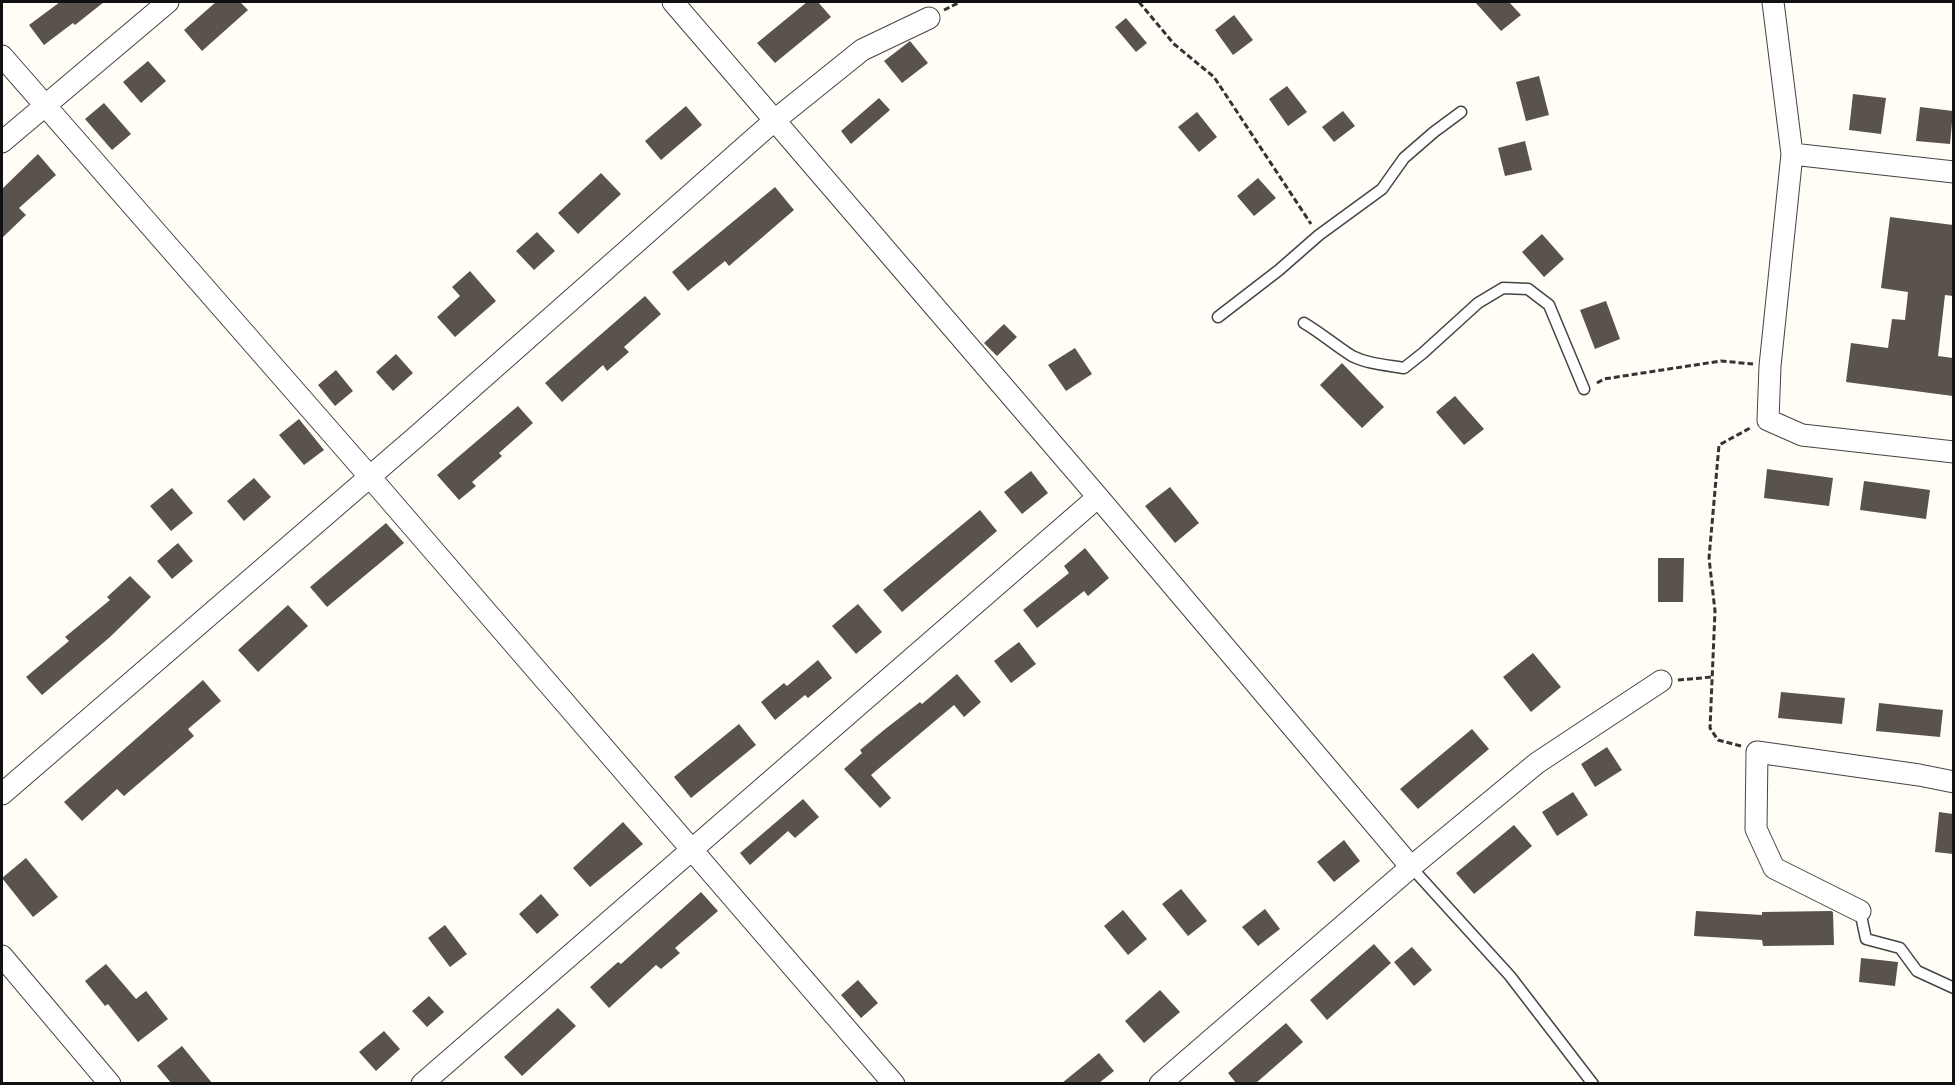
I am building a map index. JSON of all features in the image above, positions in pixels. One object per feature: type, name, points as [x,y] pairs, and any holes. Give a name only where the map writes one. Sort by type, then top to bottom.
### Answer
[{"type":"street","points":[[2,142],[168,2]]},
{"type":"street","points":[[673,2],[1098,497],[1411,867]]},
{"type":"street","points":[[1773,2],[1792,154],[1770,366],[1768,420],[1802,435],[1953,452]]},
{"type":"street","points":[[2,794],[370,477],[775,120],[862,50],[929,18]]},
{"type":"street","points":[[2,56],[894,1083]]},
{"type":"street","points":[[1792,154],[1953,172]]},
{"type":"street","points":[[422,1083],[1098,497]]},
{"type":"street","points":[[1160,1083],[1411,867],[1537,763],[1661,681]]},
{"type":"street","points":[[1860,910],[1774,868],[1756,829],[1757,752],[1953,782]]},
{"type":"street","points":[[2,956],[110,1083]]},
{"type":"lane","points":[[1218,316],[1270,278],[1318,235],[1382,189],[1404,158],[1461,112]]},
{"type":"lane","points":[[1304,323],[1331,339],[1352,356],[1372,364],[1404,368],[1478,303],[1503,288],[1528,289],[1549,305],[1584,389]]},
{"type":"lane","points":[[1411,867],[1510,976],[1593,1083]]},
{"type":"lane","points":[[1860,910],[1866,939],[1900,948],[1917,972],[1953,988]]},
{"type":"path","points":[[1139,2],[1174,44],[1214,77],[1318,235]]},
{"type":"path","points":[[1584,389],[1604,379],[1721,361],[1770,366]]},
{"type":"path","points":[[1757,752],[1718,740],[1710,728],[1715,611],[1709,558],[1719,445],[1742,431],[1768,420]]},
{"type":"path","points":[[1661,681],[1712,677]]},
{"type":"building","points":[[60,2],[104,2],[75,25],[73,23],[44,45],[29,25]]},
{"type":"building","points":[[216,2],[240,2],[248,10],[202,51],[184,30]]},
{"type":"building","points":[[807,2],[818,2],[831,17],[775,63],[757,43]]},
{"type":"building","points":[[1475,2],[1509,2],[1521,15],[1501,31]]},
{"type":"building","points":[[1234,15],[1253,40],[1233,55],[1215,30]]},
{"type":"building","points":[[1126,18],[1147,43],[1136,52],[1115,27]]},
{"type":"building","points":[[910,41],[928,63],[902,83],[884,61]]},
{"type":"building","points":[[148,61],[166,81],[141,103],[123,82]]},
{"type":"building","points":[[1539,76],[1549,115],[1526,121],[1516,82]]},
{"type":"building","points":[[1287,86],[1307,112],[1288,126],[1269,99]]},
{"type":"building","points":[[1853,94],[1886,98],[1881,134],[1849,130]]},
{"type":"building","points":[[879,98],[890,110],[851,144],[841,131]]},
{"type":"building","points":[[104,103],[131,134],[112,150],[85,119]]},
{"type":"building","points":[[686,106],[702,125],[661,160],[645,141]]},
{"type":"building","points":[[1920,107],[1953,111],[1950,144],[1916,141]]},
{"type":"building","points":[[1343,111],[1355,126],[1334,142],[1322,127]]},
{"type":"building","points":[[1197,112],[1217,137],[1199,152],[1178,127]]},
{"type":"building","points":[[1525,141],[1532,170],[1505,176],[1498,148]]},
{"type":"building","points":[[38,154],[56,175],[19,208],[26,215],[2,238],[2,189]]},
{"type":"building","points":[[601,173],[621,194],[578,234],[558,213]]},
{"type":"building","points":[[1258,178],[1276,198],[1254,216],[1237,196]]},
{"type":"building","points":[[775,187],[794,210],[729,266],[725,261],[688,291],[672,272]]},
{"type":"building","points":[[1890,217],[1953,225],[1953,296],[1945,295],[1938,356],[1953,358],[1953,396],[1846,382],[1851,343],[1888,348],[1892,319],[1905,320],[1908,292],[1881,288]]},
{"type":"building","points":[[537,232],[555,251],[534,270],[516,251]]},
{"type":"building","points":[[1542,234],[1564,259],[1544,277],[1522,252]]},
{"type":"building","points":[[470,271],[496,301],[455,337],[437,317],[460,296],[452,287]]},
{"type":"building","points":[[645,296],[661,314],[624,347],[629,352],[607,371],[603,365],[562,402],[545,383]]},
{"type":"building","points":[[1606,301],[1620,339],[1595,349],[1580,310]]},
{"type":"building","points":[[1004,324],[1017,337],[997,356],[984,343]]},
{"type":"building","points":[[1075,348],[1092,374],[1066,391],[1048,365]]},
{"type":"building","points":[[396,354],[413,373],[393,391],[376,372]]},
{"type":"building","points":[[1342,363],[1384,407],[1362,428],[1320,385]]},
{"type":"building","points":[[336,370],[353,391],[335,406],[318,385]]},
{"type":"building","points":[[1455,396],[1484,429],[1464,445],[1436,412]]},
{"type":"building","points":[[518,406],[533,423],[499,453],[502,456],[472,482],[476,486],[459,500],[437,475]]},
{"type":"building","points":[[299,419],[324,450],[304,465],[279,435]]},
{"type":"building","points":[[1767,469],[1833,478],[1829,506],[1764,498]]},
{"type":"building","points":[[1031,471],[1048,493],[1022,514],[1004,492]]},
{"type":"building","points":[[254,478],[271,497],[244,521],[227,501]]},
{"type":"building","points":[[1864,481],[1930,490],[1926,519],[1860,510]]},
{"type":"building","points":[[1170,487],[1199,523],[1175,543],[1145,506]]},
{"type":"building","points":[[172,488],[193,513],[171,531],[150,506]]},
{"type":"building","points":[[980,510],[997,531],[902,612],[883,590]]},
{"type":"building","points":[[386,523],[404,543],[327,607],[310,587]]},
{"type":"building","points":[[178,543],[193,561],[172,579],[157,561]]},
{"type":"building","points":[[1085,548],[1109,578],[1088,596],[1084,591],[1037,628],[1023,610],[1069,573],[1064,566]]},
{"type":"building","points":[[1658,558],[1684,558],[1683,602],[1658,602]]},
{"type":"building","points":[[130,576],[151,597],[110,637],[42,695],[26,677],[69,641],[65,637],[110,600],[107,597]]},
{"type":"building","points":[[858,604],[882,632],[856,654],[832,626]]},
{"type":"building","points":[[288,605],[308,626],[258,672],[238,650]]},
{"type":"building","points":[[1019,642],[1036,664],[1011,683],[994,661]]},
{"type":"building","points":[[1533,653],[1561,687],[1531,712],[1503,677]]},
{"type":"building","points":[[818,660],[832,678],[808,698],[805,695],[775,720],[761,702],[784,683],[787,686]]},
{"type":"building","points":[[957,674],[981,702],[964,717],[954,705],[871,775],[891,798],[880,808],[844,769],[862,753],[860,750],[920,702],[922,704]]},
{"type":"building","points":[[203,680],[221,701],[188,729],[194,736],[124,796],[117,789],[82,821],[64,802]]},
{"type":"building","points":[[1781,692],[1845,698],[1842,724],[1778,718]]},
{"type":"building","points":[[1879,703],[1943,710],[1940,737],[1876,731]]},
{"type":"building","points":[[739,724],[756,745],[691,798],[674,777]]},
{"type":"building","points":[[1472,729],[1489,749],[1418,809],[1400,789]]},
{"type":"building","points":[[1607,747],[1622,770],[1595,787],[1581,764]]},
{"type":"building","points":[[1573,792],[1588,815],[1557,836],[1542,812]]},
{"type":"building","points":[[803,799],[819,817],[795,838],[788,831],[750,865],[740,853]]},
{"type":"building","points":[[1939,812],[1953,814],[1953,854],[1935,852]]},
{"type":"building","points":[[623,822],[643,844],[590,887],[573,868]]},
{"type":"building","points":[[1514,825],[1532,846],[1474,894],[1456,873]]},
{"type":"building","points":[[1344,840],[1360,861],[1334,882],[1317,862]]},
{"type":"building","points":[[26,858],[58,897],[33,917],[2,878]]},
{"type":"building","points":[[1181,889],[1207,921],[1188,936],[1162,904]]},
{"type":"building","points":[[701,892],[718,911],[675,948],[680,953],[661,969],[656,965],[609,1008],[590,987],[618,962],[621,964]]},
{"type":"building","points":[[541,894],[559,915],[537,934],[519,914]]},
{"type":"building","points":[[1265,909],[1280,929],[1258,946],[1242,927]]},
{"type":"building","points":[[1123,910],[1147,939],[1128,955],[1104,926]]},
{"type":"building","points":[[1696,911],[1762,915],[1762,912],[1831,911],[1833,912],[1834,945],[1763,946],[1762,940],[1694,936]]},
{"type":"building","points":[[445,925],[467,954],[450,967],[428,938]]},
{"type":"building","points":[[1374,944],[1391,963],[1327,1020],[1310,1000]]},
{"type":"building","points":[[1412,947],[1432,970],[1414,986],[1394,962]]},
{"type":"building","points":[[1861,958],[1898,962],[1895,986],[1859,982]]},
{"type":"building","points":[[106,964],[136,999],[146,991],[168,1019],[138,1042],[108,1004],[105,1006],[85,981]]},
{"type":"building","points":[[858,980],[878,1003],[861,1018],[841,995]]},
{"type":"building","points":[[1160,990],[1180,1012],[1144,1043],[1125,1021]]},
{"type":"building","points":[[429,996],[444,1012],[427,1027],[412,1011]]},
{"type":"building","points":[[558,1008],[576,1026],[522,1076],[504,1057]]},
{"type":"building","points":[[1286,1023],[1303,1042],[1256,1083],[1236,1083],[1228,1073]]},
{"type":"building","points":[[384,1031],[400,1049],[376,1071],[359,1052]]},
{"type":"building","points":[[182,1046],[212,1083],[171,1083],[157,1066]]},
{"type":"building","points":[[1099,1053],[1114,1071],[1099,1083],[1062,1083]]}]
